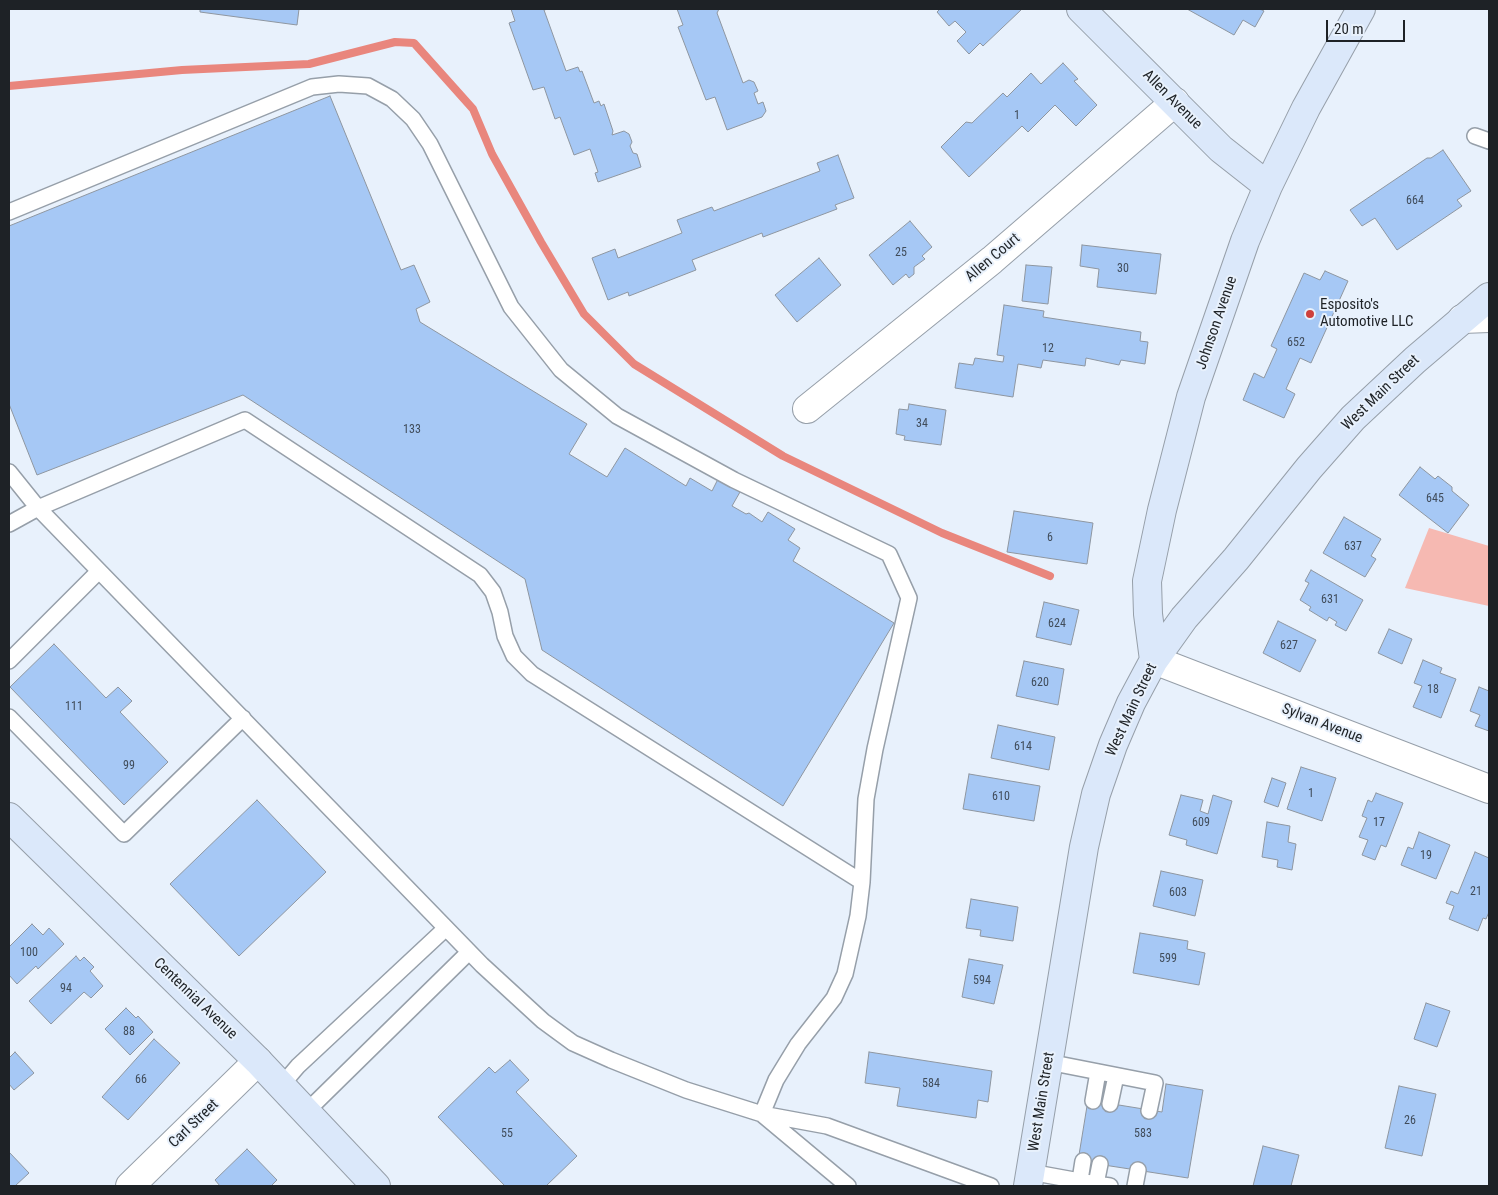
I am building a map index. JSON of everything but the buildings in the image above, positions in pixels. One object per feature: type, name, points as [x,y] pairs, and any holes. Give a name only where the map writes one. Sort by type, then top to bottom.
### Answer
[{"type":"street","name":"Allen Avenue","points":[[1082,9],[1220,149],[1268,186]]},
{"type":"street","name":"Johnson Avenue","points":[[1154,660],[1146,581],[1162,510],[1194,388],[1245,241],[1268,186],[1306,108],[1361,9]]},
{"type":"street","name":"Allen Court","points":[[807,409],[992,260],[1175,102]]},
{"type":"street","name":"West Main Street","points":[[1029,1179],[1084,847],[1096,794],[1116,736],[1131,703],[1154,660],[1184,618],[1236,560],[1309,468],[1353,418],[1414,360],[1489,297]]},
{"type":"street","points":[[1462,319],[1489,318]]},
{"type":"street","name":"Sylvan Avenue","points":[[1154,660],[1489,789]]},
{"type":"street","name":"Centennial Avenue","points":[[9,817],[258,1061],[376,1186]]},
{"type":"street","name":"Carl Street","points":[[130,1186],[258,1061]]},
{"type":"lane","points":[[9,212],[312,87],[339,84],[368,86],[392,99],[413,119],[430,144],[511,307],[561,370],[617,416],[734,480],[889,554],[910,598],[875,749],[866,799],[862,882],[858,916],[845,974],[834,998],[798,1044],[776,1080],[762,1114]]},
{"type":"lane","points":[[9,524],[38,508],[245,420],[480,575],[494,592],[505,636],[514,656],[532,674],[862,882]]},
{"type":"lane","points":[[9,472],[38,508],[469,952],[543,1021],[573,1043],[686,1090],[762,1114],[827,1126],[991,1186]]},
{"type":"lane","points":[[9,661],[99,571]]},
{"type":"lane","points":[[9,717],[124,834],[243,718]]},
{"type":"lane","points":[[281,1086],[298,1066],[446,928]]},
{"type":"lane","points":[[306,1112],[469,952]]},
{"type":"lane","points":[[1048,1062],[1155,1083],[1150,1110]]},
{"type":"lane","points":[[1093,1101],[1098,1072]]},
{"type":"lane","points":[[1110,1104],[1116,1076]]},
{"type":"lane","points":[[762,1114],[848,1186]]},
{"type":"lane","points":[[1080,1180],[1083,1161]]},
{"type":"lane","points":[[1029,1179],[1080,1180],[1103,1185],[1100,1164]]},
{"type":"lane","points":[[1135,1186],[1138,1170]]},
{"type":"shaded area","points":[[1429,528],[1489,546],[1489,606],[1405,588]]},
{"type":"waterway","points":[[9,86],[182,70],[309,64],[395,42],[414,43],[473,109],[492,154],[584,314],[634,364],[783,456],[942,533],[1050,576]]},
{"type":"place","name":"Esposito's Automotive LLC","points":[[1310,314]]}]
